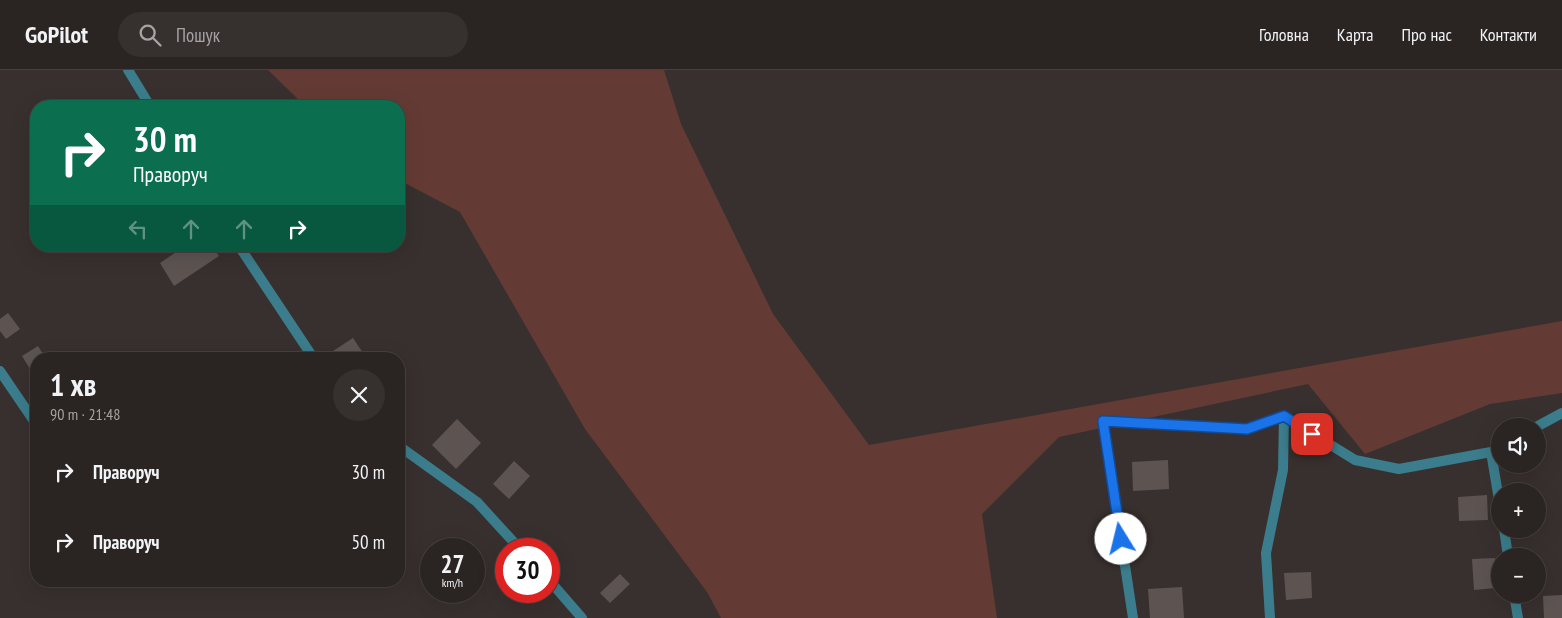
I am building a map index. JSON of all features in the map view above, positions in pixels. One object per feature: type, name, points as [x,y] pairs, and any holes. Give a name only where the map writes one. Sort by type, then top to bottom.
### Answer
[{"type":"street","points":[[128,70],[146,100]]},
{"type":"street","points":[[243,252],[309,352]]},
{"type":"street","points":[[0,371],[30,415]]},
{"type":"street","points":[[1546,421],[1562,412]]},
{"type":"street","points":[[1284,416],[1355,460],[1399,469],[1491,451]]},
{"type":"street","points":[[1133,618],[1103,421],[1247,429],[1284,416]]},
{"type":"street","points":[[1270,618],[1266,552],[1283,470],[1284,416]]},
{"type":"street","points":[[405,450],[476,502],[510,538]]},
{"type":"street","points":[[560,593],[582,618]]},
{"type":"street","points":[[1516,603],[1518,618]]},
{"type":"shaded area","points":[[268,70],[664,70],[681,124],[773,314],[869,445],[1562,321],[1562,393],[1490,404],[1365,454],[1308,384],[1059,437],[982,514],[997,618],[721,618],[707,592],[585,429],[460,212],[405,183],[405,100],[299,100]]},
{"type":"building","points":[[176,252],[216,252],[219,256],[174,286],[160,263]]},
{"type":"building","points":[[8,313],[20,329],[6,339],[0,331],[0,319]]},
{"type":"building","points":[[353,338],[362,352],[332,352]]},
{"type":"building","points":[[38,346],[42,352],[30,352],[30,369],[22,356]]},
{"type":"building","points":[[457,419],[481,443],[456,469],[432,445]]},
{"type":"building","points":[[1168,460],[1169,489],[1133,491],[1132,462]]},
{"type":"building","points":[[514,461],[530,476],[509,499],[493,484]]},
{"type":"building","points":[[1487,495],[1488,520],[1459,521],[1458,497]]},
{"type":"building","points":[[1491,558],[1491,588],[1474,590],[1472,559]]},
{"type":"building","points":[[1311,572],[1312,598],[1286,600],[1284,573]]},
{"type":"building","points":[[620,574],[630,584],[610,603],[600,593]]},
{"type":"building","points":[[1182,587],[1184,618],[1150,618],[1148,589]]},
{"type":"building","points":[[1562,595],[1562,618],[1544,618],[1543,603],[1546,603],[1546,596]]},
{"type":"route","points":[[1121,539],[1103,421],[1247,429],[1284,416],[1312,434]]}]
